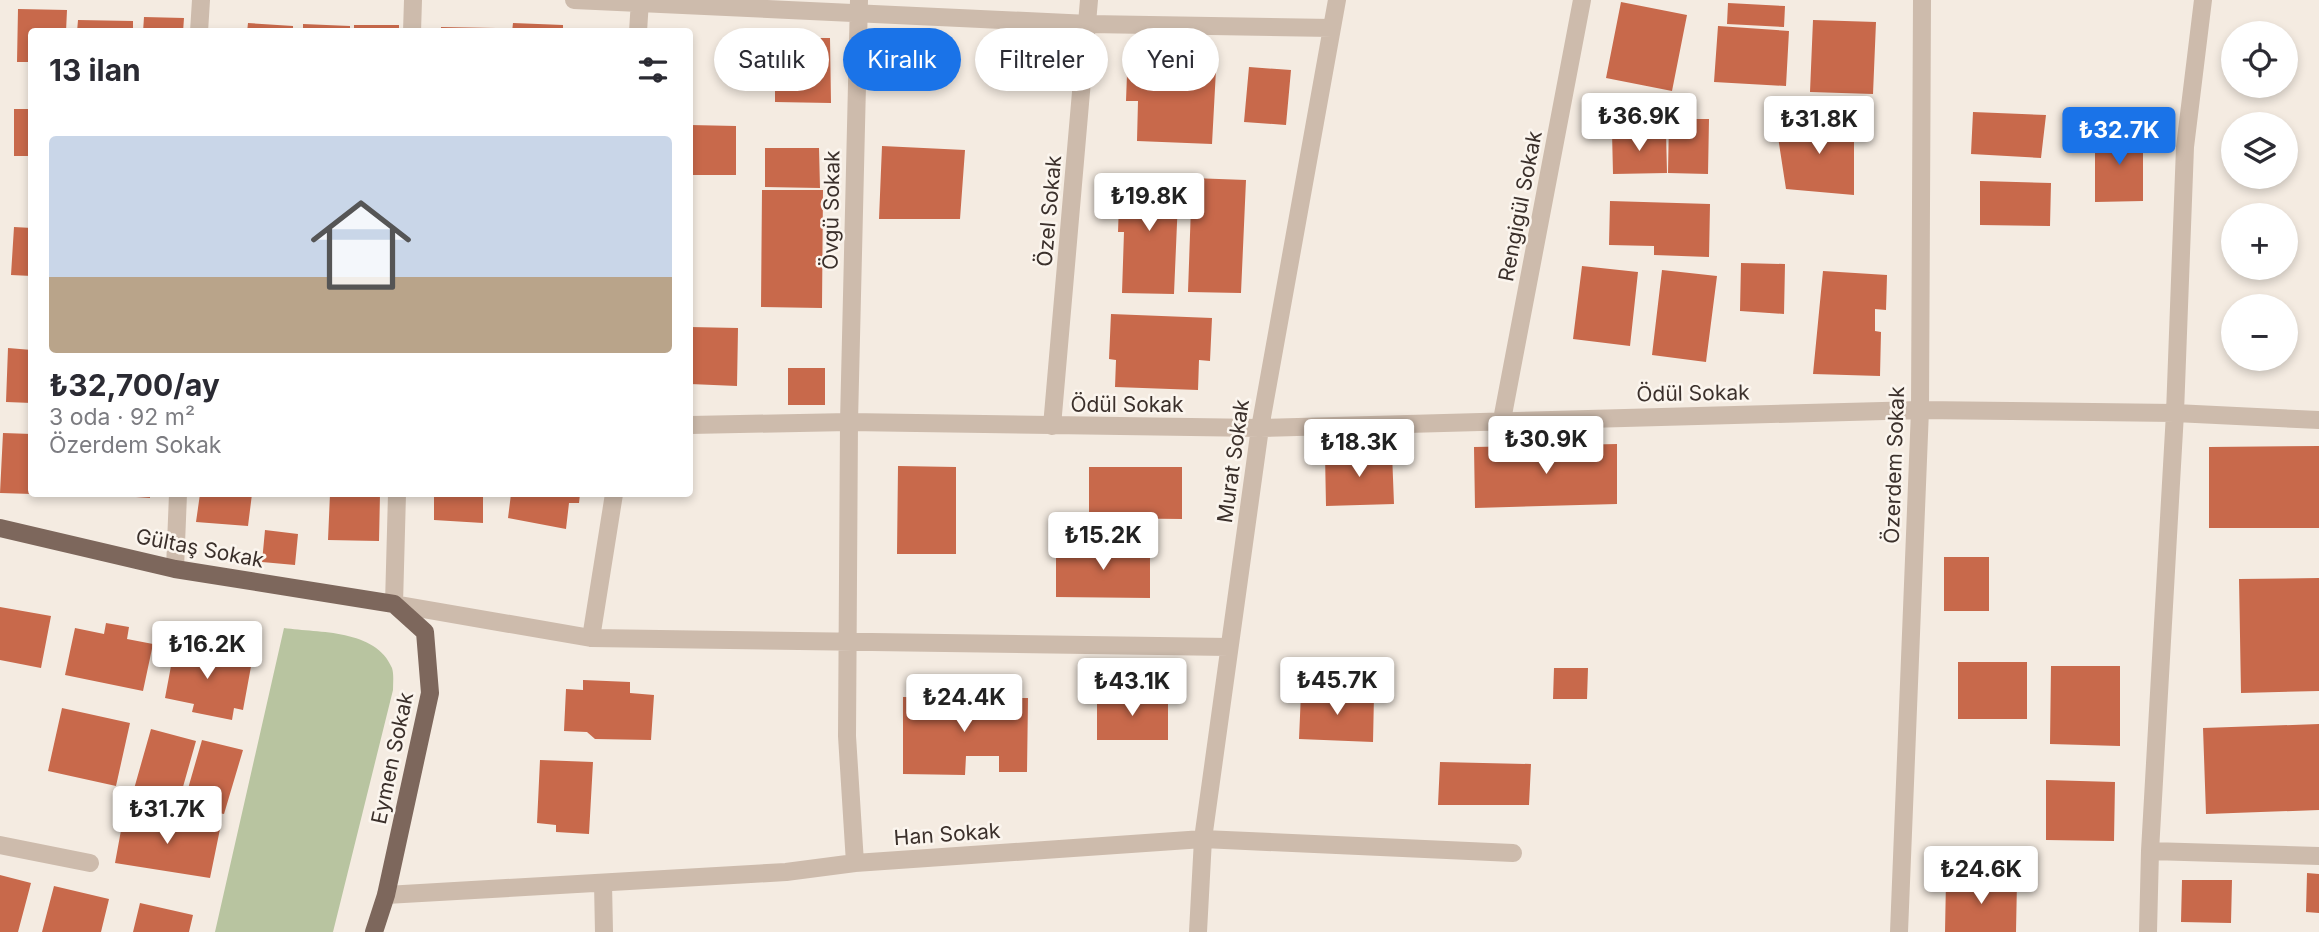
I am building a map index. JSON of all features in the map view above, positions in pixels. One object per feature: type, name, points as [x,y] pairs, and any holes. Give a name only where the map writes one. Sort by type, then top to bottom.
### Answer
[{"type":"main road","name":"Gültaş Sokak","points":[[0,528],[175,569],[394,604]]},
{"type":"main road","name":"Eymen Sokak","points":[[374,932],[386,895],[430,693],[425,632],[394,604]]},
{"type":"street","points":[[199,28],[201,0]]},
{"type":"street","points":[[412,28],[413,0]]},
{"type":"street","points":[[574,0],[859,7],[1088,24],[1332,28]]},
{"type":"street","name":"Özel Sokak","points":[[1052,426],[1089,0]]},
{"type":"street","name":"Murat Sokak","points":[[1198,932],[1203,839],[1260,428],[1337,0]]},
{"type":"street","name":"Rengigül Sokak","points":[[1502,420],[1582,0]]},
{"type":"street","name":"Özerdem Sokak","points":[[1899,932],[1920,410],[1923,0]]},
{"type":"street","points":[[2148,932],[2150,851],[2175,413],[2185,147],[2203,0]]},
{"type":"street","points":[[638,28],[639,2]]},
{"type":"street","name":"Övgü Sokak","points":[[855,863],[847,736],[849,422],[859,7]]},
{"type":"street","name":"Ödül Sokak","points":[[693,425],[849,422],[1260,428],[1920,410],[2175,413],[2319,419]]},
{"type":"street","points":[[175,569],[178,497]]},
{"type":"street","points":[[397,497],[394,604],[591,638],[849,644],[1229,647]]},
{"type":"street","points":[[591,638],[614,497]]},
{"type":"street","name":"Han Sokak","points":[[386,895],[786,872],[855,863],[1203,839],[1513,853]]},
{"type":"street","points":[[0,845],[90,863]]},
{"type":"street","points":[[2150,851],[2319,856]]},
{"type":"street","points":[[603,883],[604,932]]},
{"type":"green space","points":[[284,628],[345,635],[373,646],[384,655],[392,668],[393,690],[333,932],[215,932]]},
{"type":"building","points":[[1621,2],[1687,15],[1672,91],[1606,78]]},
{"type":"building","points":[[1728,3],[1785,6],[1784,27],[1727,24]]},
{"type":"building","points":[[18,9],[67,10],[66,28],[28,28],[28,62],[17,62]]},
{"type":"building","points":[[144,17],[184,18],[183,28],[143,28]]},
{"type":"building","points":[[78,20],[133,21],[133,28],[77,28]]},
{"type":"building","points":[[1813,20],[1876,22],[1873,94],[1810,92]]},
{"type":"building","points":[[248,23],[293,26],[293,28],[247,28]]},
{"type":"building","points":[[513,23],[563,25],[563,28],[512,28]]},
{"type":"building","points":[[303,24],[350,26],[350,28],[303,28]]},
{"type":"building","points":[[354,25],[399,25],[399,28],[354,28]]},
{"type":"building","points":[[1718,26],[1789,31],[1786,86],[1714,82]]},
{"type":"building","points":[[830,38],[831,103],[775,102],[775,91],[829,91]]},
{"type":"building","points":[[1249,67],[1291,70],[1286,125],[1244,122]]},
{"type":"building","points":[[1126,91],[1215,91],[1212,144],[1137,141],[1138,101],[1126,101]]},
{"type":"building","points":[[14,109],[28,109],[28,156],[14,156]]},
{"type":"building","points":[[1973,112],[2046,115],[2041,158],[1971,154]]},
{"type":"building","points":[[1669,119],[1709,119],[1708,174],[1668,173]]},
{"type":"building","points":[[1832,119],[1854,122],[1854,195],[1786,189],[1778,137],[1788,136],[1788,120]]},
{"type":"building","points":[[693,125],[736,126],[736,175],[693,175]]},
{"type":"building","points":[[1612,132],[1666,132],[1667,173],[1613,174]]},
{"type":"building","points":[[2095,132],[2143,132],[2143,201],[2095,202]]},
{"type":"building","points":[[882,146],[965,150],[960,219],[879,219]]},
{"type":"building","points":[[765,148],[819,148],[820,188],[765,187]]},
{"type":"building","points":[[1120,175],[1179,176],[1174,294],[1122,293],[1124,232],[1118,232]]},
{"type":"building","points":[[1192,178],[1246,180],[1241,293],[1188,292]]},
{"type":"building","points":[[1980,181],[2051,183],[2050,226],[1980,225]]},
{"type":"building","points":[[762,190],[823,190],[822,308],[761,307]]},
{"type":"building","points":[[1610,201],[1710,204],[1709,257],[1654,255],[1654,246],[1609,245]]},
{"type":"building","points":[[14,227],[28,228],[28,276],[11,275]]},
{"type":"building","points":[[1741,263],[1785,264],[1784,314],[1740,311]]},
{"type":"building","points":[[1582,266],[1638,272],[1630,346],[1573,339]]},
{"type":"building","points":[[1662,270],[1717,276],[1706,362],[1652,355]]},
{"type":"building","points":[[1823,271],[1887,275],[1886,310],[1875,309],[1875,331],[1881,332],[1880,376],[1813,374]]},
{"type":"building","points":[[1111,314],[1212,318],[1210,361],[1199,360],[1198,390],[1115,387],[1116,360],[1109,359]]},
{"type":"building","points":[[693,327],[738,328],[737,386],[693,384]]},
{"type":"building","points":[[8,348],[28,350],[28,403],[6,402]]},
{"type":"building","points":[[788,368],[825,368],[825,405],[788,405]]},
{"type":"building","points":[[3,433],[28,434],[28,494],[0,493]]},
{"type":"building","points":[[1617,444],[1617,504],[1475,508],[1474,447]]},
{"type":"building","points":[[2319,446],[2319,528],[2209,528],[2209,447]]},
{"type":"building","points":[[1392,453],[1394,504],[1326,506],[1325,454]]},
{"type":"building","points":[[898,466],[956,467],[956,554],[897,554]]},
{"type":"building","points":[[1089,467],[1182,467],[1182,519],[1089,518]]},
{"type":"building","points":[[200,497],[252,497],[248,526],[196,522]]},
{"type":"building","points":[[330,497],[380,497],[379,541],[328,540]]},
{"type":"building","points":[[434,497],[483,497],[483,523],[434,520]]},
{"type":"building","points":[[511,497],[580,497],[579,503],[569,503],[566,529],[508,518]]},
{"type":"building","points":[[265,530],[298,534],[295,565],[262,562]]},
{"type":"building","points":[[1056,546],[1150,546],[1150,598],[1056,597]]},
{"type":"building","points":[[1944,557],[1989,557],[1989,611],[1944,611]]},
{"type":"building","points":[[2319,578],[2319,691],[2241,693],[2239,579]]},
{"type":"building","points":[[0,607],[51,616],[41,668],[0,660]]},
{"type":"building","points":[[106,623],[129,627],[127,639],[153,644],[143,691],[65,675],[75,628],[104,634]]},
{"type":"building","points":[[167,645],[252,661],[243,710],[234,708],[232,720],[192,712],[194,704],[165,698],[171,666],[163,665]]},
{"type":"building","points":[[1958,662],[2027,662],[2027,719],[1958,719]]},
{"type":"building","points":[[2051,666],[2120,666],[2120,746],[2050,744]]},
{"type":"building","points":[[1554,668],[1588,668],[1587,699],[1553,699]]},
{"type":"building","points":[[583,680],[630,682],[630,693],[654,695],[651,740],[595,739],[587,732],[564,731],[566,689],[583,690]]},
{"type":"building","points":[[1301,693],[1374,695],[1373,742],[1299,739]]},
{"type":"building","points":[[1097,696],[1168,696],[1168,740],[1097,740]]},
{"type":"building","points":[[903,697],[1028,698],[1027,772],[999,772],[999,756],[966,756],[965,775],[903,774]]},
{"type":"building","points":[[62,708],[130,723],[116,786],[48,771]]},
{"type":"building","points":[[2319,724],[2319,810],[2206,814],[2203,728]]},
{"type":"building","points":[[151,729],[196,741],[177,808],[132,796]]},
{"type":"building","points":[[202,740],[243,750],[224,814],[183,806]]},
{"type":"building","points":[[540,760],[593,762],[589,834],[556,832],[556,825],[537,823]]},
{"type":"building","points":[[1440,762],[1531,764],[1529,805],[1438,805]]},
{"type":"building","points":[[2046,780],[2115,782],[2114,841],[2046,840]]},
{"type":"building","points":[[124,814],[220,829],[210,878],[115,863]]},
{"type":"building","points":[[2307,873],[2319,874],[2319,913],[2306,912]]},
{"type":"building","points":[[0,875],[31,883],[18,932],[0,932]]},
{"type":"building","points":[[1946,880],[2017,881],[2016,932],[1945,932]]},
{"type":"building","points":[[2182,880],[2232,880],[2231,923],[2181,922]]},
{"type":"building","points":[[54,886],[109,899],[101,932],[42,932]]},
{"type":"building","points":[[140,903],[193,915],[189,932],[133,932]]}]
